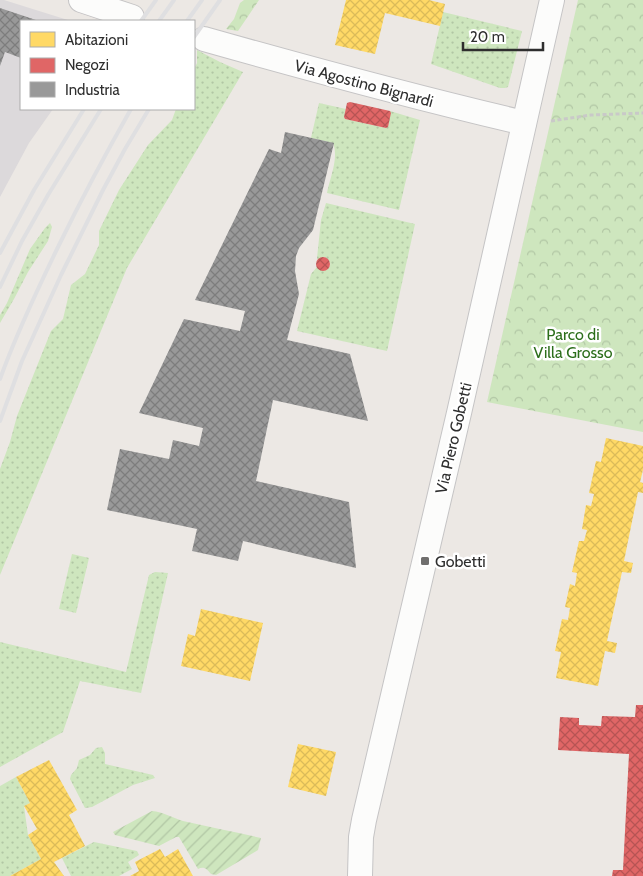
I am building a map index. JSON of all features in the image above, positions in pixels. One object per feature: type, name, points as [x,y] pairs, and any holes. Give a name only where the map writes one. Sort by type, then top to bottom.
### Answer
[{"type":"street","points":[[81,0],[132,18]]},
{"type":"street","name":"Via Piero Gobetti","points":[[360,876],[364,820],[459,413],[535,122],[552,0]]},
{"type":"street","name":"Via Agostino Bignardi","points":[[204,39],[276,60],[483,114],[535,122]]},
{"type":"path","points":[[535,122],[591,115],[643,113]]},
{"type":"shaded area","points":[[0,0],[4,0],[68,20],[20,20],[20,110],[52,110],[29,143],[0,197]]},
{"type":"green space","points":[[244,0],[259,0],[238,31],[226,29],[234,19],[240,3]]},
{"type":"green space","name":"Parco di Villa Grosso","points":[[578,0],[643,0],[643,432],[487,402]]},
{"type":"green space","points":[[443,12],[522,31],[508,87],[500,88],[431,64]]},
{"type":"green space","points":[[197,50],[243,72],[127,268],[0,575],[0,469],[17,416],[51,331],[63,319],[71,285],[85,274],[99,245],[99,231],[119,190],[148,145],[172,120],[176,110],[195,110],[195,67],[197,63]]},
{"type":"green space","points":[[319,103],[346,109],[345,119],[386,128],[390,111],[420,120],[399,210],[327,193],[335,161],[335,149],[333,143],[311,138]]},
{"type":"green space","points":[[326,203],[415,224],[387,351],[297,331],[311,274],[317,267],[320,270],[324,270],[330,265],[327,258],[323,257],[318,260],[317,258],[321,220]]},
{"type":"green space","points":[[50,223],[52,227],[48,241],[28,272],[0,323],[0,315],[30,249]]},
{"type":"green space","points":[[72,554],[89,558],[76,613],[59,609]]},
{"type":"green space","points":[[155,572],[168,573],[141,693],[80,681],[63,732],[0,767],[0,642],[126,672],[149,575]]},
{"type":"green space","points":[[102,747],[105,753],[105,764],[153,775],[155,778],[133,785],[92,807],[85,808],[70,779],[71,775],[77,768],[79,760],[90,755],[96,748]]},
{"type":"green space","points":[[16,777],[30,803],[24,806],[28,835],[41,859],[10,876],[0,876],[0,786]]},
{"type":"green space","points":[[152,811],[183,821],[261,838],[258,850],[216,875],[211,874],[204,868],[198,869],[179,837],[159,846],[115,835],[113,832]]},
{"type":"green space","points":[[94,842],[137,851],[139,855],[128,862],[132,869],[119,876],[71,876],[62,858]]},
{"type":"building: Abitazioni","points":[[346,0],[429,0],[445,4],[440,26],[385,13],[375,54],[335,45]]},
{"type":"building: Abitazioni","points":[[606,438],[643,446],[643,470],[640,482],[643,483],[643,493],[638,492],[624,561],[633,563],[631,573],[622,572],[607,641],[617,643],[615,653],[605,651],[598,686],[556,678],[561,652],[555,651],[562,619],[568,620],[570,608],[565,607],[570,584],[575,586],[577,573],[572,572],[579,541],[584,541],[587,530],[582,529],[586,505],[591,506],[594,494],[589,493],[596,461],[601,462]]},
{"type":"building: Abitazioni","points":[[201,609],[263,623],[250,681],[181,666],[188,634],[195,636]]},
{"type":"building: Abitazioni","points":[[298,744],[336,752],[326,796],[288,787]]},
{"type":"building: Abitazioni","points":[[49,760],[77,810],[69,815],[85,846],[54,862],[64,876],[10,876],[41,859],[28,835],[37,829],[24,806],[30,803],[16,777]]},
{"type":"building: Abitazioni","points":[[160,849],[165,857],[178,849],[193,876],[130,876],[139,871],[135,862]]},
{"type":"building: Negozi","points":[[350,102],[390,111],[388,127],[345,119],[347,103]]},
{"type":"building: Negozi","points":[[323,257],[328,259],[330,264],[328,269],[323,271],[318,269],[316,264],[318,259]]},
{"type":"building: Negozi","points":[[636,705],[643,705],[643,876],[612,876],[613,870],[623,870],[629,754],[558,750],[560,717],[579,718],[579,725],[601,726],[602,716],[635,717]]},
{"type":"building: Industria","points":[[0,8],[36,20],[20,20],[20,58],[5,52],[0,66]]},
{"type":"building: Industria","points":[[285,132],[334,143],[313,230],[299,248],[296,256],[295,271],[299,294],[287,340],[350,354],[368,421],[273,400],[256,481],[349,502],[356,568],[243,541],[238,561],[192,551],[197,529],[107,510],[120,449],[169,459],[173,440],[199,446],[203,428],[139,413],[184,319],[240,331],[245,311],[195,300],[269,149],[281,153]]},
{"type":"railway","points":[[142,20],[156,0]]},
{"type":"railway","points":[[160,20],[174,0]]},
{"type":"railway","points":[[188,20],[202,0]]},
{"type":"railway","points":[[195,36],[220,0]]},
{"type":"railway","points":[[0,253],[34,190],[83,110]]},
{"type":"railway","points":[[0,287],[22,241],[48,195],[100,110]]},
{"type":"railway","points":[[0,379],[21,327],[52,260],[103,159],[130,110]]},
{"type":"railway","points":[[0,421],[22,361],[61,275],[103,190],[148,110]]},
{"type":"place","name":"Gobetti","points":[[425,561]]}]
